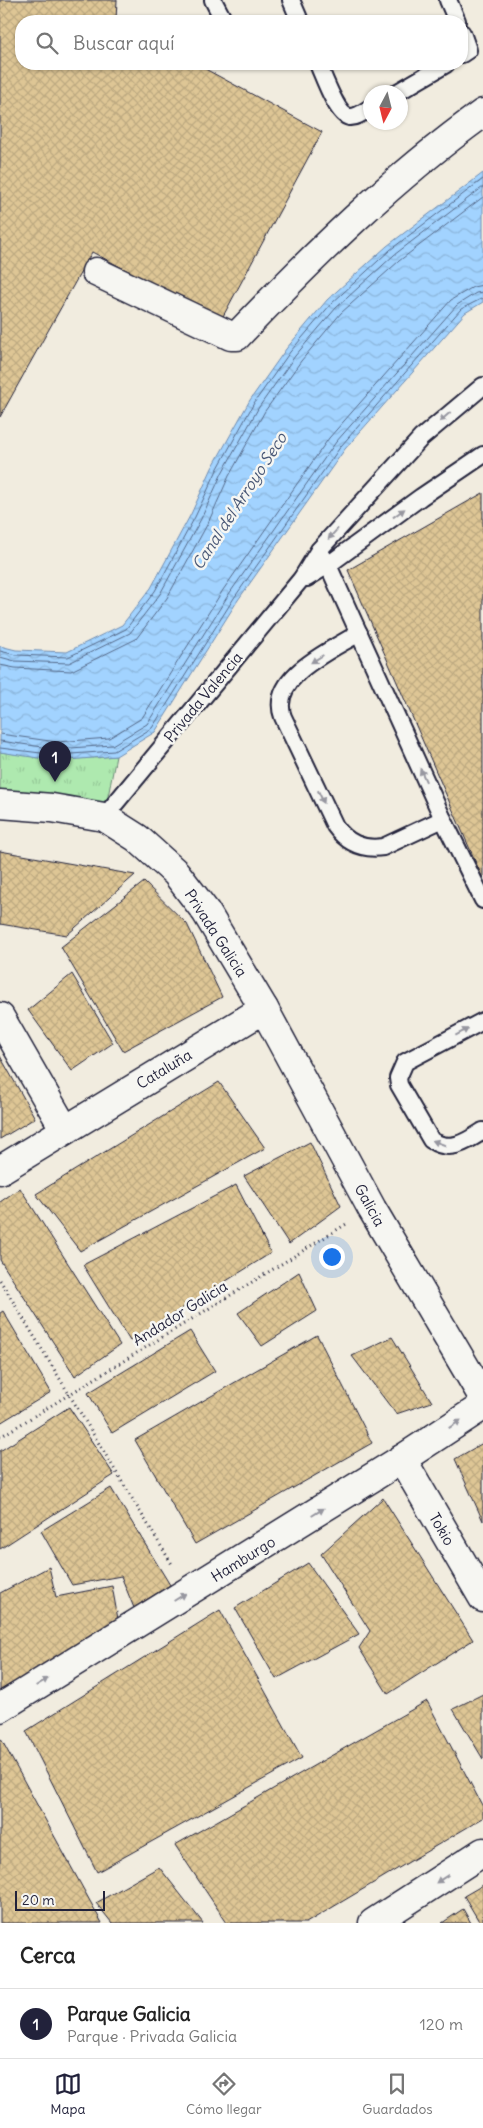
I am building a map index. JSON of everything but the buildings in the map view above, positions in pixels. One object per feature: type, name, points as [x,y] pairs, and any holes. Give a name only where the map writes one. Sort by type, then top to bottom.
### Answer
[{"type":"street","points":[[96,272],[231,336],[238,336],[378,198],[448,138],[483,113]]},
{"type":"street","name":"Privada Galicia","points":[[0,804],[52,808],[104,817],[137,838],[176,873],[206,912],[264,1009]]},
{"type":"street","name":"Cataluña","points":[[0,1170],[264,1009]]},
{"type":"street","name":"Galicia","points":[[264,1009],[372,1209],[483,1397]]},
{"type":"street","points":[[0,1017],[65,1130]]},
{"type":"street","name":"Hamburgo","points":[[0,1708],[402,1460],[483,1406]]},
{"type":"street","name":"Tokio","points":[[402,1460],[483,1598]]},
{"type":"street","points":[[373,1923],[483,1852]]},
{"type":"lane","points":[[213,0],[221,15]]},
{"type":"lane","points":[[291,0],[297,15]]},
{"type":"lane","points":[[448,0],[454,15]]},
{"type":"lane","points":[[321,70],[343,113],[347,116],[355,116],[363,112]]},
{"type":"lane","points":[[408,86],[436,70]]},
{"type":"lane","name":"Privada Valencia","points":[[104,817],[302,578],[319,550],[421,438],[483,386]]},
{"type":"lane","points":[[302,578],[307,578],[328,565],[421,497],[483,455]]},
{"type":"lane","points":[[319,550],[328,565],[443,819],[483,900]]},
{"type":"lane","points":[[359,633],[294,675],[283,695],[281,711],[283,718],[335,826],[352,843],[372,848],[383,847],[443,819]]},
{"type":"lane","points":[[483,1021],[405,1062],[398,1078],[399,1085],[426,1132],[431,1140],[437,1144],[445,1146],[460,1145],[483,1131]]},
{"type":"path","name":"Andador Galicia","points":[[0,1437],[68,1393],[86,1384],[372,1209]]},
{"type":"path","points":[[0,1280],[189,1592]]},
{"type":"green space","points":[[0,752],[61,760],[116,756],[104,817],[0,804]]},
{"type":"water","name":"Canal del Arroyo Seco","points":[[483,173],[483,302],[465,313],[345,449],[238,600],[155,732],[116,756],[57,761],[0,752],[0,646],[16,650],[67,652],[122,625],[151,588],[191,514],[212,468],[250,400],[286,349],[327,300],[387,246]]},
{"type":"place","name":"Parque Galicia","points":[[55,782]]}]
